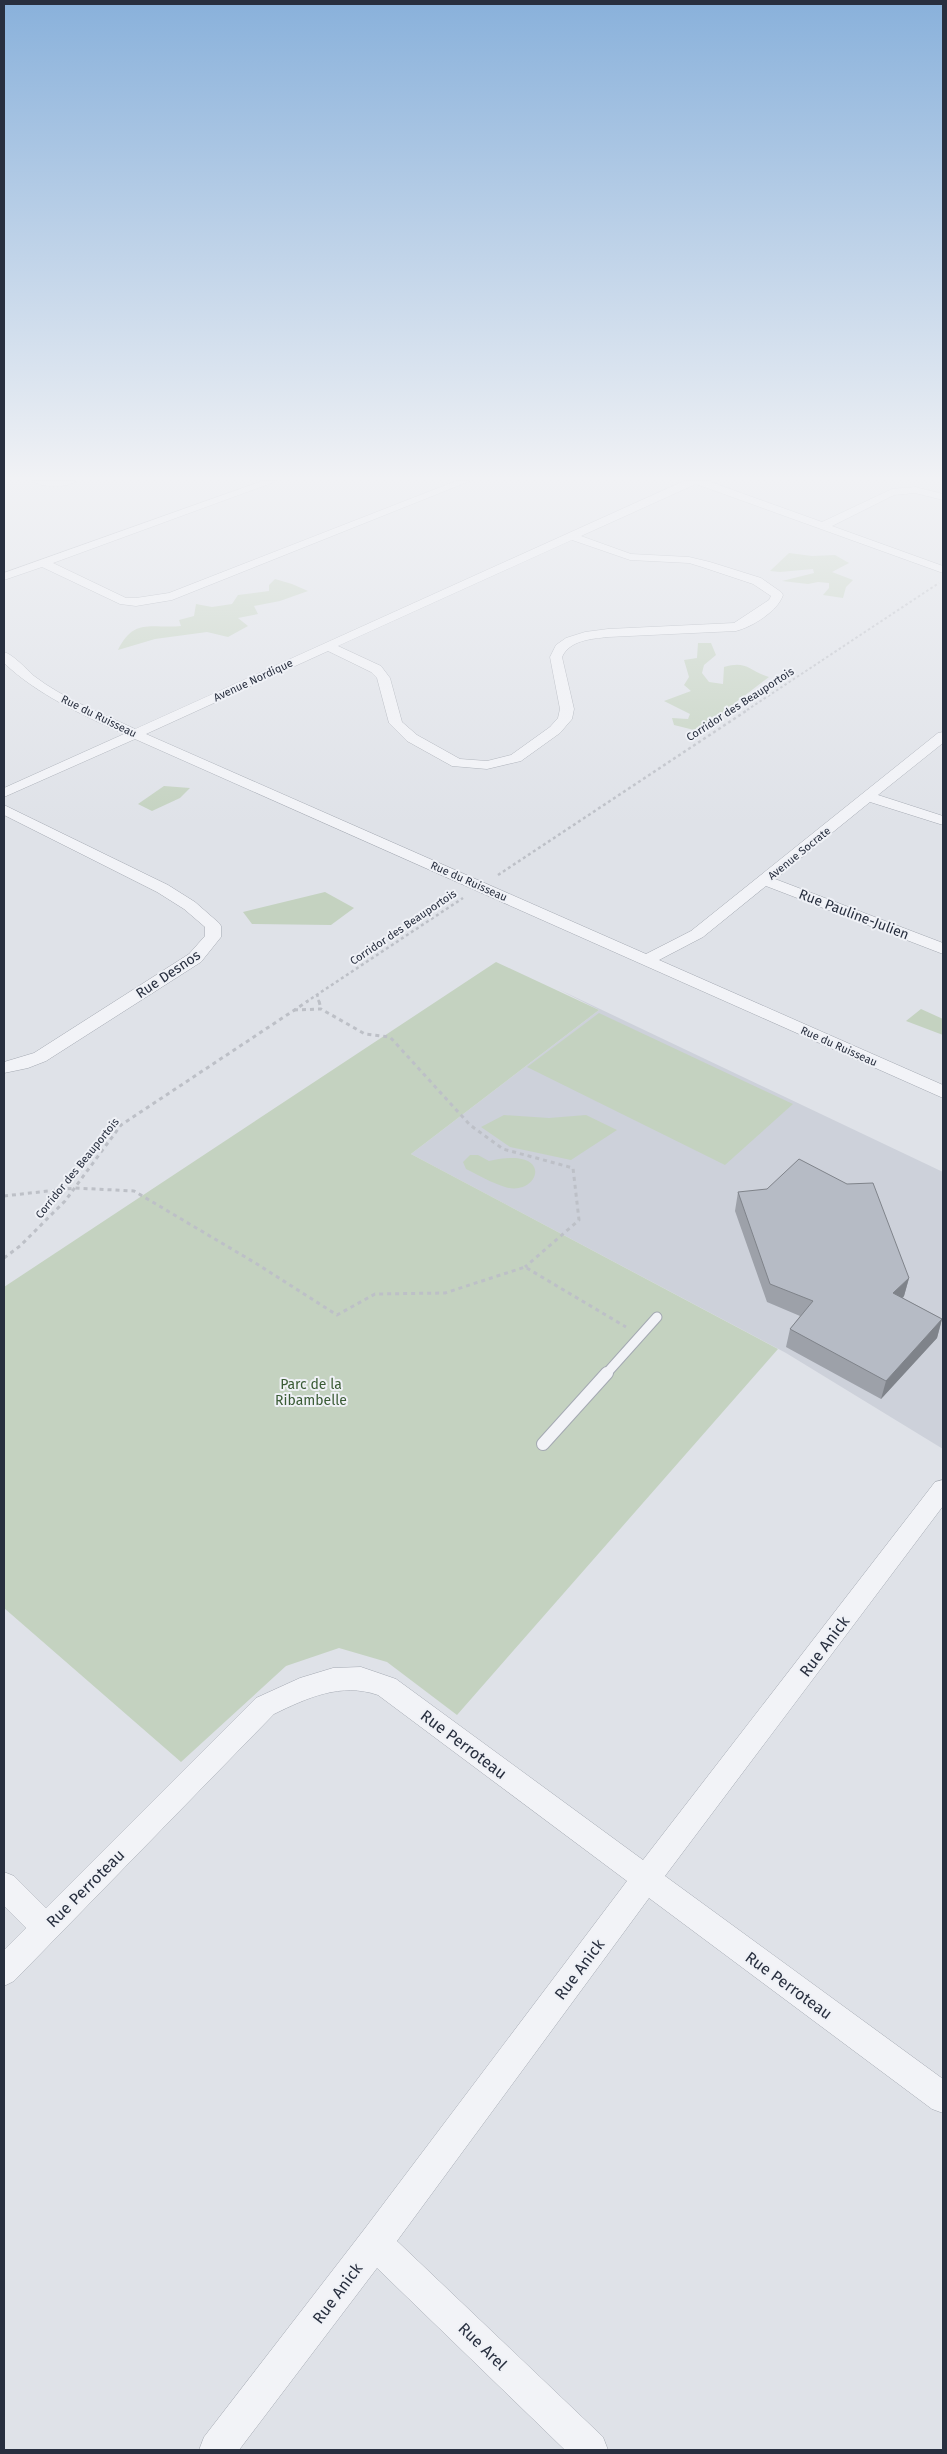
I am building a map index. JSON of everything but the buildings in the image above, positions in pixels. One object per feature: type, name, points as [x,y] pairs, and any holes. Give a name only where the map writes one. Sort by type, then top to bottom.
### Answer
[{"type":"street","points":[[112,596],[124,601],[151,600],[173,596]]},
{"type":"street","name":"Avenue Nordique","points":[[4,793],[439,596]]},
{"type":"street","points":[[327,646],[367,663],[376,670],[382,678],[396,723],[407,735],[457,762],[487,765],[516,758],[555,730],[565,719],[567,709],[556,657],[560,648],[570,641],[589,635],[608,633],[736,626],[747,622],[775,602],[776,596]]},
{"type":"street","name":"Rue du Ruisseau","points":[[4,656],[16,669],[46,690],[135,734],[943,1092]]},
{"type":"street","name":"Avenue Socrate","points":[[647,960],[697,934],[943,736]]},
{"type":"street","points":[[868,797],[943,822]]},
{"type":"street","name":"Rue Desnos","points":[[4,809],[50,835],[168,892],[203,915],[213,926],[213,937],[195,958],[40,1057],[22,1064],[4,1067]]},
{"type":"street","name":"Rue Pauline-Julien","points":[[765,880],[943,948]]},
{"type":"street","name":"Rue Anick","points":[[217,2450],[375,2243],[646,1879],[943,1489]]},
{"type":"street","name":"Rue Perroteau","points":[[4,1971],[265,1706],[296,1691],[327,1681],[358,1678],[387,1687],[943,2098]]},
{"type":"street","points":[[4,1886],[46,1928]]},
{"type":"street","name":"Rue Arel","points":[[375,2243],[590,2450]]},
{"type":"lane","points":[[543,1444],[657,1317]]},
{"type":"path","name":"Corridor des Beauportois","points":[[4,1258],[48,1220],[121,1125],[920,596]]},
{"type":"path","points":[[318,994],[321,1009]]},
{"type":"path","points":[[4,1196],[74,1188],[134,1191],[257,1264],[337,1315],[375,1294],[445,1293],[525,1267],[579,1220],[574,1168],[503,1150],[470,1125],[390,1038],[365,1034],[321,1009],[293,1010]]},
{"type":"path","points":[[525,1267],[641,1336]]},
{"type":"shaded area","points":[[558,989],[943,1172],[943,1449],[786,1353],[411,1154],[599,1010]]},
{"type":"green space","points":[[238,596],[295,596],[280,601],[254,606],[258,614],[238,618],[248,626],[228,637],[207,632],[155,639],[118,650],[124,640],[137,629],[153,626],[181,626],[179,620],[194,616],[196,604],[212,607],[232,604]]},
{"type":"green space","points":[[826,596],[844,596],[843,598]]},
{"type":"green space","points":[[698,643],[711,643],[716,655],[704,665],[702,673],[709,682],[723,684],[724,667],[732,665],[748,667],[769,677],[698,731],[674,725],[672,718],[688,719],[690,714],[664,701],[691,691],[684,685],[689,677],[684,660],[697,658]]},
{"type":"green space","points":[[164,786],[190,788],[180,798],[152,811],[138,804]]},
{"type":"green space","points":[[325,892],[354,908],[331,925],[252,924],[243,912]]},
{"type":"green space","name":"Parc de la Ribambelle","points":[[496,962],[599,1010],[411,1154],[778,1349],[457,1715],[387,1662],[339,1648],[286,1666],[181,1762],[4,1608],[4,1287]]},
{"type":"green space","points":[[921,1009],[943,1019],[943,1035],[906,1021]]},
{"type":"green space","points":[[599,1013],[793,1104],[725,1165],[527,1067]]},
{"type":"green space","points":[[504,1115],[549,1118],[586,1115],[617,1130],[571,1160],[510,1147],[481,1127]]},
{"type":"green space","points":[[470,1155],[478,1155],[489,1161],[511,1158],[525,1160],[533,1165],[535,1172],[533,1179],[526,1185],[517,1188],[505,1187],[466,1169],[463,1162]]}]
